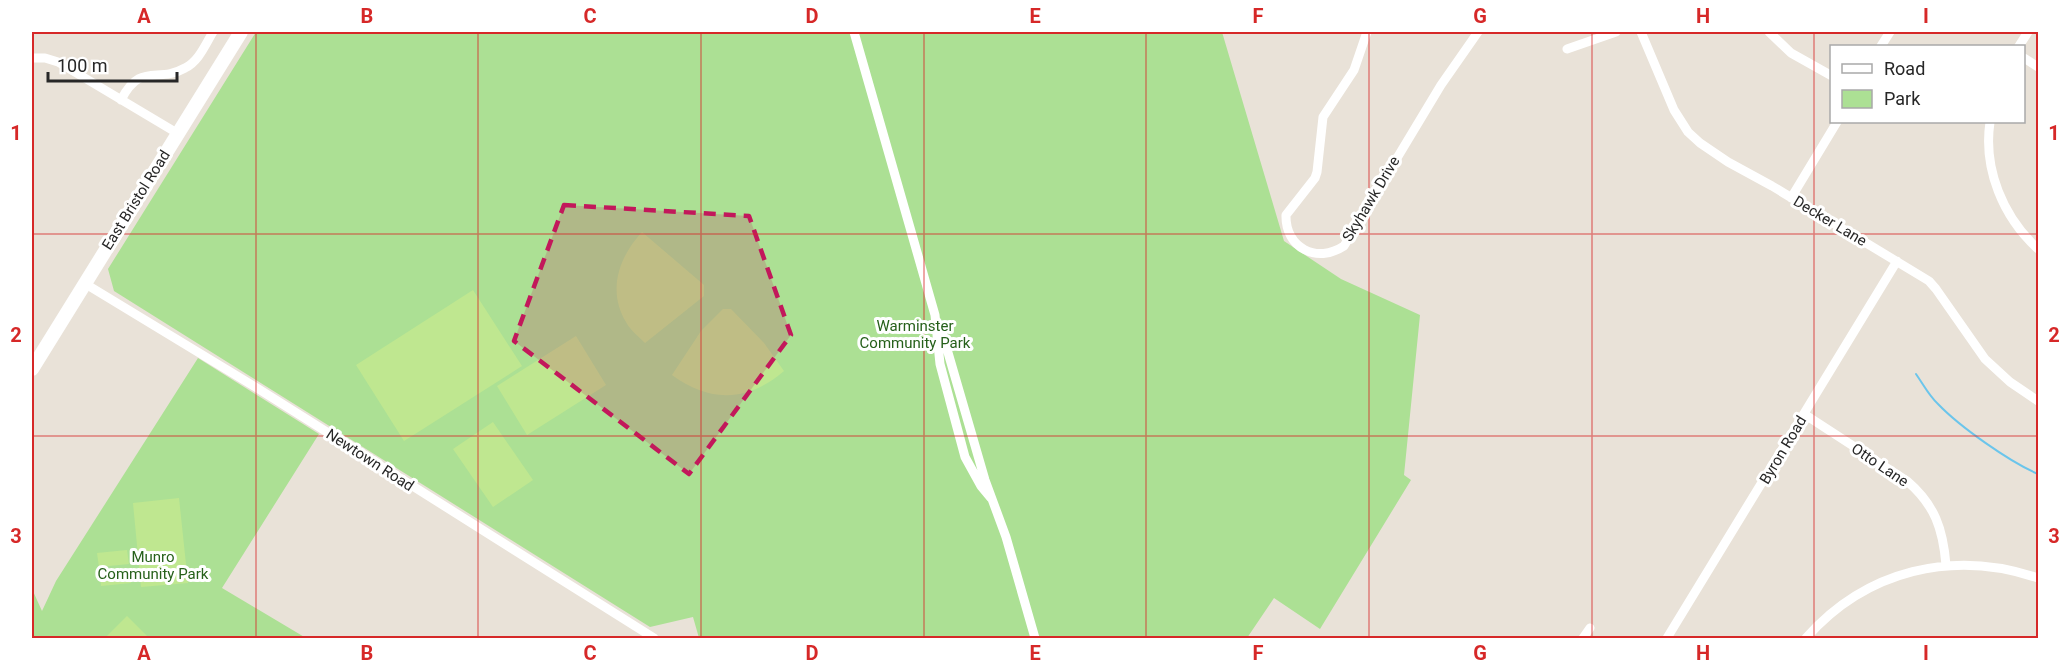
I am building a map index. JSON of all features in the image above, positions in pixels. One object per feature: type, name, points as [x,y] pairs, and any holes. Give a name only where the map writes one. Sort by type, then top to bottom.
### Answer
[{"type":"main road","name":"East Bristol Road","points":[[32,369],[241,32]]},
{"type":"street","points":[[121,100],[127,88],[141,77],[186,68],[199,56],[213,32]]},
{"type":"street","points":[[854,32],[935,315],[940,364],[965,457],[981,486],[991,498],[1006,537],[1035,639]]},
{"type":"street","name":"Skyhawk Drive","points":[[1367,32],[1354,70],[1323,117],[1315,178],[1286,215],[1288,229],[1297,243],[1308,252],[1317,254],[1333,252],[1344,246],[1441,85],[1478,32]]},
{"type":"street","points":[[1567,49],[1616,32]]},
{"type":"street","name":"Decker Lane","points":[[1641,32],[1674,110],[1688,132],[1709,150],[1929,281],[1985,358],[2010,382],[2038,401]]},
{"type":"street","points":[[1769,32],[1791,53],[1830,75]]},
{"type":"street","points":[[1882,45],[1890,32]]},
{"type":"street","points":[[2020,45],[2028,32]]},
{"type":"street","points":[[32,58],[45,58],[58,62],[177,133]]},
{"type":"street","points":[[2025,59],[2038,68]]},
{"type":"street","points":[[1791,198],[1836,123]]},
{"type":"street","points":[[1990,123],[1990,165],[1998,189],[2016,224],[2038,249]]},
{"type":"street","name":"Byron Road","points":[[1667,639],[1897,261]]},
{"type":"street","name":"Newtown Road","points":[[84,283],[257,388],[654,639]]},
{"type":"street","name":"Otto Lane","points":[[1804,414],[1907,481],[1918,491],[1929,503],[1937,519],[1946,565]]},
{"type":"street","points":[[1806,639],[1836,609],[1872,586],[1907,573],[1946,565],[1971,565],[2003,569],[2038,578]]},
{"type":"street","points":[[1583,639],[1590,628]]},
{"type":"highlighted area","points":[[564,205],[749,216],[791,335],[689,474],[514,341]]},
{"type":"green space","name":"Warminster Community Park","points":[[256,32],[1222,32],[1284,241],[1341,279],[1420,315],[1404,475],[1411,480],[1320,629],[1274,598],[1247,638],[699,638],[693,617],[650,627],[114,291],[108,269]]},
{"type":"green space","points":[[642,232],[704,285],[704,296],[645,343],[626,322],[617,298],[618,274],[622,263]]},
{"type":"green space","points":[[473,290],[522,366],[404,441],[356,365]]},
{"type":"green space","points":[[723,309],[731,309],[764,343],[784,371],[757,389],[729,395],[700,391],[672,375],[701,331]]},
{"type":"green space","points":[[576,336],[606,385],[527,435],[497,386]]},
{"type":"green space","name":"Munro Community Park","points":[[198,358],[319,434],[222,588],[306,638],[32,638],[32,589],[42,611],[56,581]]},
{"type":"green space","points":[[493,422],[533,480],[493,507],[453,449]]},
{"type":"green space","points":[[179,498],[188,583],[141,587],[133,503]]},
{"type":"green space","points":[[127,550],[129,564],[99,567],[97,553]]},
{"type":"green space","points":[[130,569],[131,583],[101,586],[100,572]]},
{"type":"green space","points":[[127,616],[149,638],[105,638]]},
{"type":"waterway","points":[[1916,374],[1935,401],[1959,423],[2000,453],[2038,474]]}]
